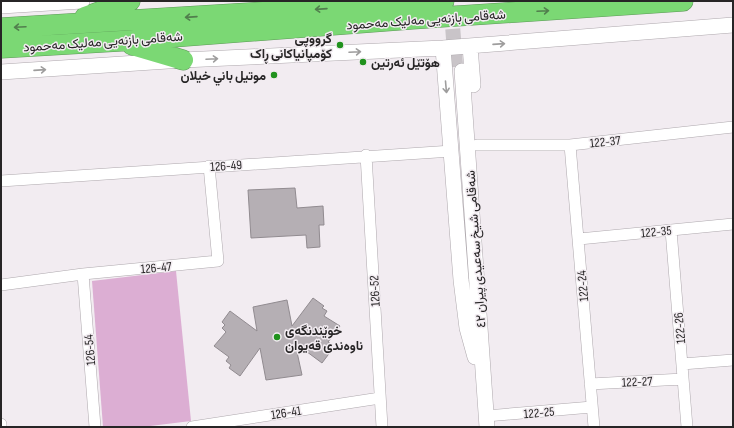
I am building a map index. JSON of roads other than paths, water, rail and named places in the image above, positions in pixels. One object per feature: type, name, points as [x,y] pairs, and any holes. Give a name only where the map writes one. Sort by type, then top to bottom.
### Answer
[{"type":"highway","points":[[63,25],[130,1]]},
{"type":"highway","name":"شەقامی بازنەیی مەلیک مەحمود","points":[[1,28],[444,1]]},
{"type":"highway","name":"شەقامی بازنەیی مەلیک مەحمود","points":[[1,48],[684,1]]},
{"type":"highway","points":[[120,41],[183,60]]},
{"type":"main road","points":[[1,6],[82,1]]},
{"type":"main road","points":[[1,72],[183,60],[443,48],[733,25]]},
{"type":"main road","points":[[470,46],[486,296],[479,356]]},
{"type":"main road","points":[[443,48],[463,304],[479,356]]},
{"type":"main road","name":"شەقامی شیخ سەعیدی پیران ٤٢","points":[[459,71],[484,423]]},
{"type":"street","name":"122-37","points":[[477,145],[570,145],[733,127]]},
{"type":"street","name":"122-24","points":[[570,145],[594,427]]},
{"type":"street","name":"126-49","points":[[1,181],[366,155],[452,151]]},
{"type":"street","name":"126-52","points":[[366,155],[382,427]]},
{"type":"street","name":"126-47","points":[[1,285],[83,274],[218,261],[209,166]]},
{"type":"street","name":"122-35","points":[[579,239],[733,224]]},
{"type":"street","name":"122-26","points":[[671,230],[687,427]]},
{"type":"street","name":"126-54","points":[[83,274],[96,427]]},
{"type":"street","points":[[682,364],[733,360]]},
{"type":"street","name":"122-27","points":[[590,384],[683,379]]},
{"type":"street","name":"126-41","points":[[192,427],[380,398]]},
{"type":"street","name":"122-25","points":[[484,423],[592,407]]},
{"type":"tunnel","points":[[451,6],[456,71]]},
{"type":"place","name":"گرووپی کۆمپانیاکانی ڕاک","points":[[340,45]]},
{"type":"place","name":"هۆتێل ئەرتین","points":[[363,62]]},
{"type":"place","name":"موتيل باني خيلان","points":[[274,75]]},
{"type":"place","name":"خوێندنگەی ناوەندی قەیوان","points":[[277,337]]}]
